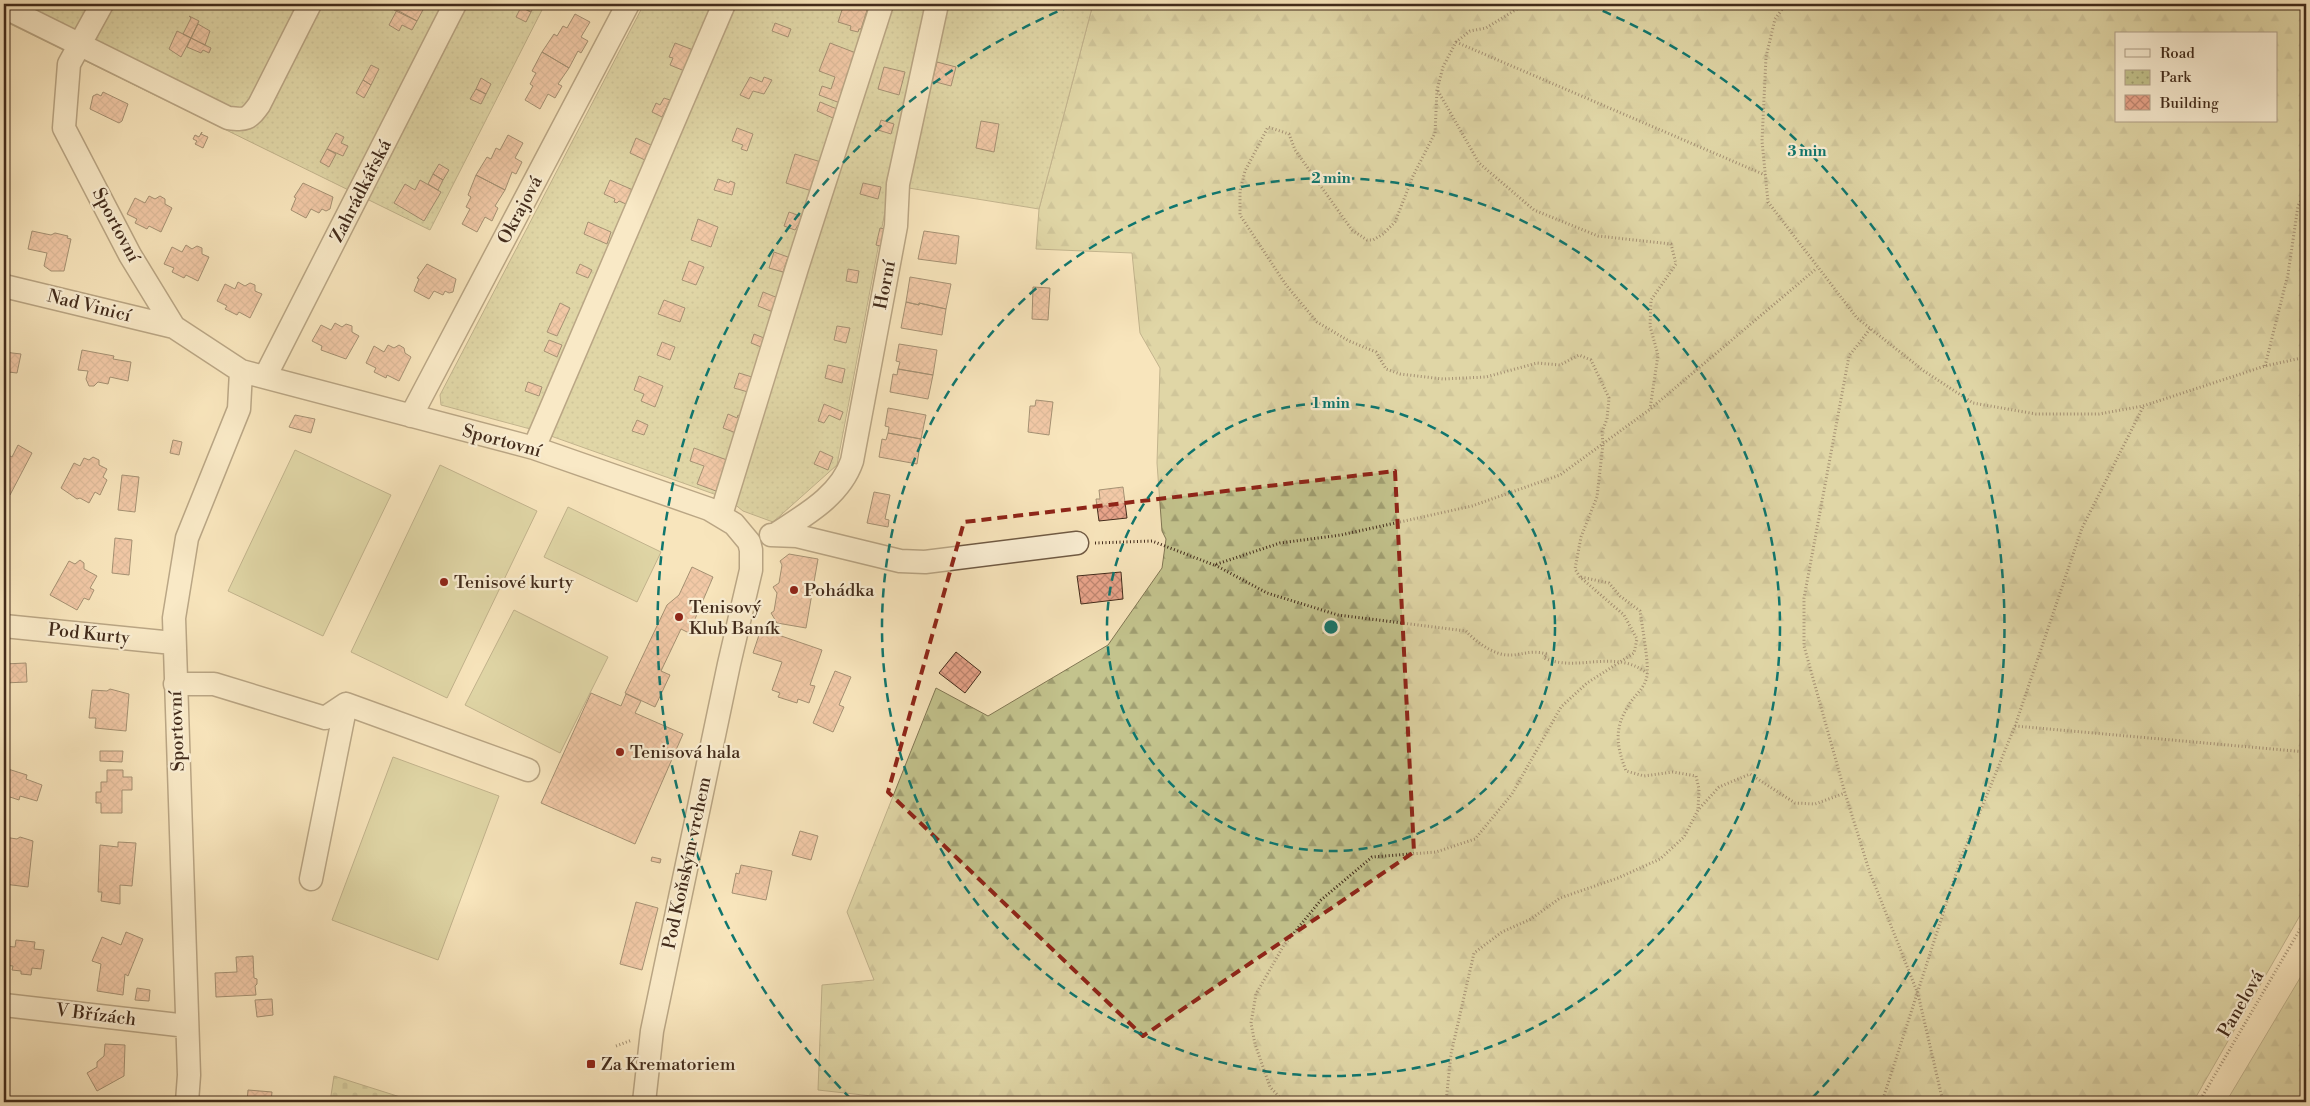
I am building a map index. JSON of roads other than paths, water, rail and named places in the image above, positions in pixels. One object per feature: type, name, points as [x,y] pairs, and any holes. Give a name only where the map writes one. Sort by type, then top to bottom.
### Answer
[{"type":"street","name":"Sportovní","points":[[102,4],[70,64],[64,128],[130,254],[174,326],[241,371],[534,448],[710,509],[734,524],[749,542]]},
{"type":"street","points":[[4,7],[228,118],[244,120],[252,115],[259,105],[310,4]]},
{"type":"street","name":"Zahrádkářská","points":[[265,377],[455,4]]},
{"type":"street","name":"Okrajová","points":[[411,416],[628,4]]},
{"type":"street","points":[[534,448],[724,4]]},
{"type":"street","points":[[722,515],[797,268],[882,4]]},
{"type":"street","name":"Horní","points":[[776,534],[822,502],[838,487],[848,473],[852,461],[896,226],[898,184],[937,4]]},
{"type":"street","name":"Nad Vinicí","points":[[4,286],[174,326]]},
{"type":"street","name":"Sportovní","points":[[187,1102],[189,1075],[188,1026],[173,643],[174,618],[187,538],[239,409],[241,371]]},
{"type":"street","points":[[749,542],[776,534],[819,540],[900,561],[925,562],[1077,543]]},
{"type":"street","name":"Pod Koňským vrchem","points":[[644,1102],[652,1031],[729,664],[751,570],[752,558],[749,542]]},
{"type":"street","name":"Pod Kurty","points":[[4,626],[173,643]]},
{"type":"street","points":[[175,684],[214,684],[325,718],[346,704]]},
{"type":"street","points":[[346,704],[528,770]]},
{"type":"street","points":[[312,878],[346,704]]},
{"type":"street","name":"V Břízách","points":[[4,1005],[188,1026]]},
{"type":"place","name":"Tenisové kurty","points":[[444,582]]},
{"type":"place","name":"Pohádka","points":[[794,590]]},
{"type":"place","name":"Tenisový Klub Baník","points":[[679,617]]},
{"type":"place","name":"Tenisová hala","points":[[620,752]]},
{"type":"place","name":"Za Krematoriem","points":[[591,1064]]}]
